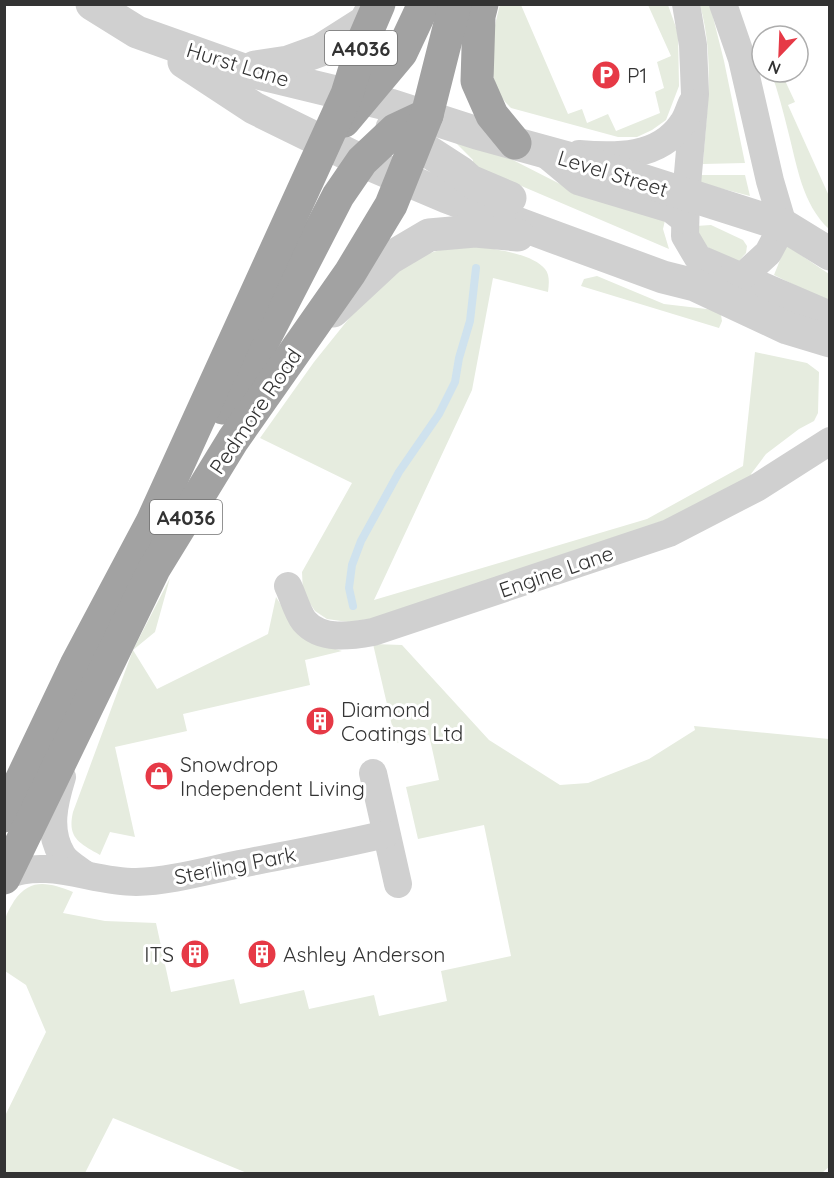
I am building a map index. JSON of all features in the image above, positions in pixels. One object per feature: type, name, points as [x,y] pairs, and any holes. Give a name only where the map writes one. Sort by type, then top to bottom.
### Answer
[{"type":"highway","name":"Pedmore Road","points":[[5,876],[154,569],[233,440],[350,273],[392,205],[403,178],[364,39],[377,4]]},
{"type":"highway","points":[[152,522],[256,355],[338,196],[362,161],[385,113],[401,53],[424,4]]},
{"type":"highway","name":"Pedmore Road","points":[[4,816],[75,665],[152,522],[325,143],[385,113],[455,4]]},
{"type":"highway","points":[[482,4],[479,16],[477,81],[492,115],[528,147]]},
{"type":"street","name":"Hurst Lane","points":[[92,4],[137,32],[241,69],[385,113]]},
{"type":"street","points":[[241,69],[288,62],[321,50],[365,22],[377,4]]},
{"type":"street","points":[[686,4],[693,45],[695,94],[685,236],[698,258],[787,328],[830,341]]},
{"type":"street","points":[[302,342],[359,285],[390,258],[429,235],[435,234],[475,231],[525,236],[662,292],[735,289],[768,253],[783,225],[770,181],[742,59],[723,4]]},
{"type":"street","points":[[137,32],[254,108],[362,161],[461,202],[663,277],[695,285],[735,289],[830,315]]},
{"type":"street","points":[[528,147],[592,155],[632,155],[662,145],[683,124],[695,94]]},
{"type":"street","points":[[385,113],[470,181],[608,242],[663,277]]},
{"type":"street","name":"Level Street","points":[[385,113],[528,147],[604,168],[686,208],[783,225],[830,254]]},
{"type":"street","name":"Engine Lane","points":[[288,586],[304,621],[321,633],[346,637],[373,632],[669,532],[758,487],[830,441]]},
{"type":"street","name":"Sterling Park","points":[[75,730],[53,807],[53,832],[62,857],[83,873]]},
{"type":"street","points":[[373,773],[398,884]]},
{"type":"street","name":"Sterling Park","points":[[5,876],[18,870],[42,867],[137,882],[176,877],[386,834]]},
{"type":"shaded area","points":[[500,5],[521,5],[568,114],[582,109],[587,123],[608,114],[616,131],[660,113],[655,92],[664,88],[657,62],[671,56],[648,5],[668,5],[678,33],[679,86],[666,120],[637,137],[618,137],[511,108],[502,98],[493,73],[492,45]]},
{"type":"shaded area","points":[[700,5],[710,5],[745,163],[703,164],[709,65],[705,25]]},
{"type":"shaded area","points":[[775,84],[787,84],[795,102],[788,105],[829,196],[829,229],[812,208],[802,183]]},
{"type":"shaded area","points":[[455,142],[509,158],[562,185],[666,216],[663,229],[669,249],[472,165],[473,160]]},
{"type":"shaded area","points":[[701,175],[745,175],[750,196],[700,183]]},
{"type":"shaded area","points":[[711,225],[743,240],[747,246],[746,253],[738,262],[704,245],[696,226]]},
{"type":"shaded area","points":[[786,245],[829,274],[829,302],[774,275]]},
{"type":"shaded area","points":[[474,246],[522,255],[531,259],[548,274],[548,292],[493,278],[472,390],[374,600],[647,519],[743,466],[755,352],[807,363],[819,372],[818,413],[814,421],[799,429],[766,454],[751,474],[754,478],[654,529],[377,618],[348,622],[327,619],[315,611],[303,593],[302,572],[352,483],[260,438],[314,362],[359,306],[414,258],[440,250]]},
{"type":"shaded area","points":[[597,276],[664,304],[715,310],[721,315],[722,321],[719,328],[581,286],[584,279]]},
{"type":"shaded area","points":[[170,578],[155,632],[133,650]]},
{"type":"shaded area","points":[[276,597],[294,626],[311,642],[342,651],[305,660],[310,685],[183,714],[187,731],[115,747],[135,837],[110,832],[100,855],[76,839],[72,828],[73,812],[133,650],[157,689],[268,634]]},
{"type":"shaded area","points":[[373,644],[402,645],[489,740],[560,785],[588,783],[649,759],[695,730],[694,726],[829,739],[830,1166],[822,1173],[247,1173],[113,1118],[85,1173],[5,1173],[4,1118],[46,1032],[26,985],[5,971],[6,917],[14,901],[27,888],[41,884],[73,892],[63,913],[105,921],[156,923],[171,992],[234,979],[240,1004],[304,990],[309,1009],[374,995],[379,1016],[447,1001],[441,971],[511,956],[484,825],[418,839],[406,787],[439,780],[429,735],[396,743]]},
{"type":"waterway","points":[[353,606],[349,588],[352,565],[361,541],[399,472],[439,414],[455,382],[459,358],[470,321],[476,268]]},
{"type":"place","name":"P1","points":[[606,75]]},
{"type":"place","name":"Diamond Coatings Ltd","points":[[320,721]]},
{"type":"place","name":"Snowdrop Independent Living","points":[[159,776]]},
{"type":"place","name":"ITS","points":[[195,954]]},
{"type":"place","name":"Ashley Anderson","points":[[262,954]]}]
